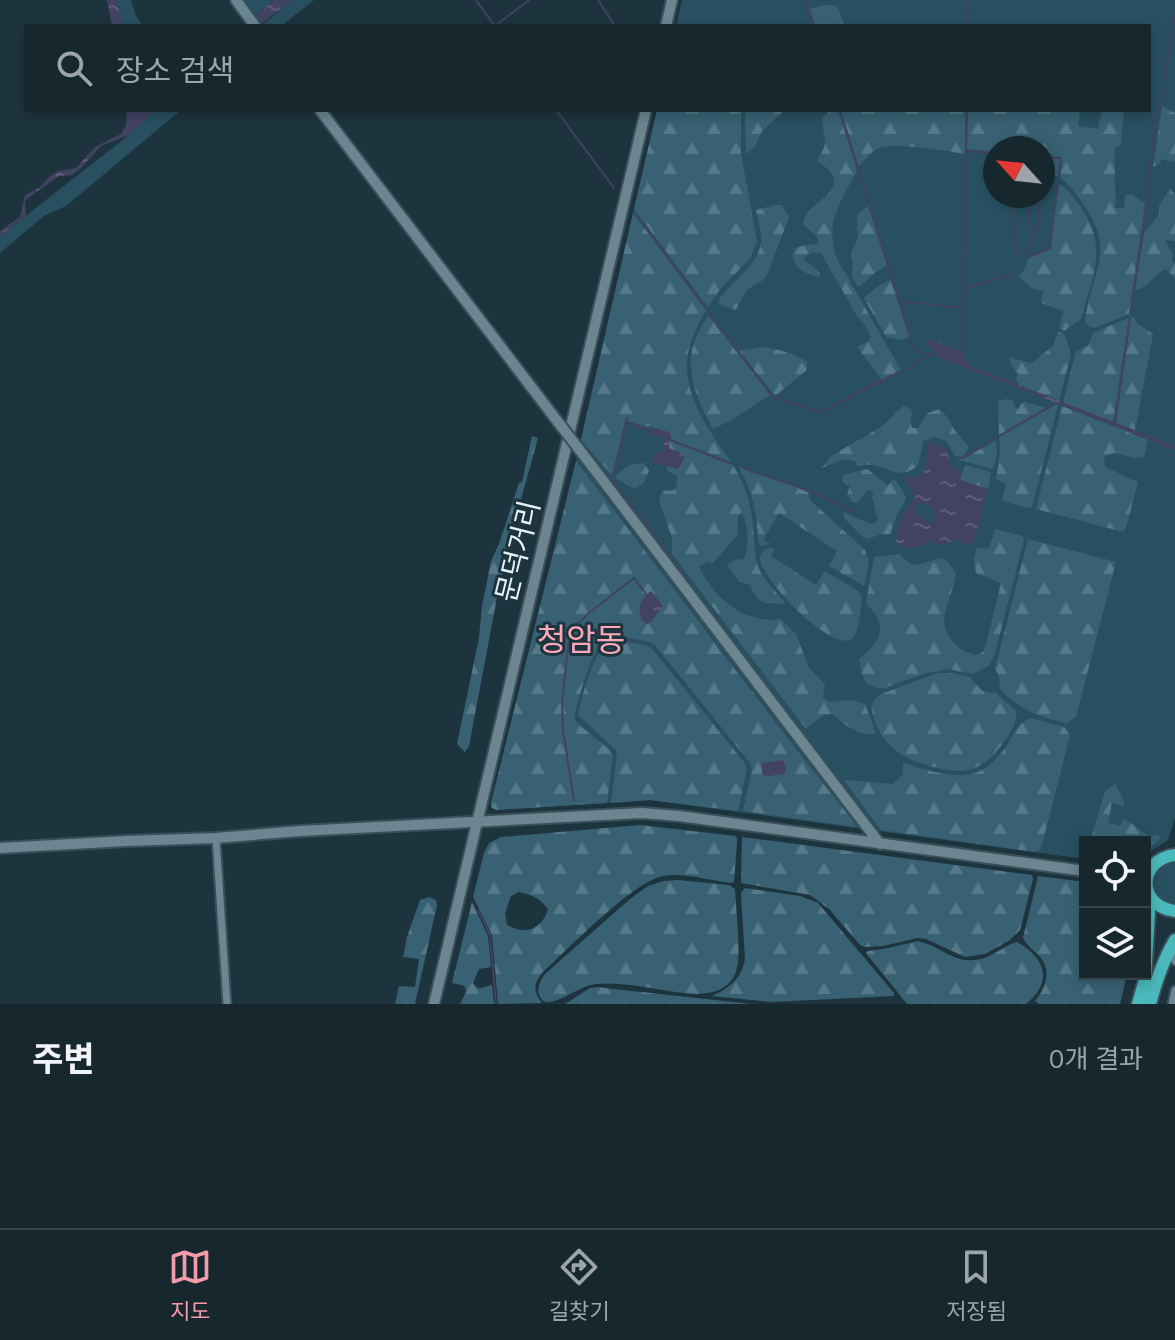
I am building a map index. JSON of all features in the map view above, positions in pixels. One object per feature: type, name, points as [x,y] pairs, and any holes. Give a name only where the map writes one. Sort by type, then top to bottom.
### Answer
[{"type":"highway","points":[[1151,865],[1175,855]]},
{"type":"highway","points":[[1151,898],[1155,904],[1174,911]]},
{"type":"highway","points":[[1138,1004],[1145,979],[1147,908]]},
{"type":"highway","points":[[1150,1004],[1156,981],[1173,950]]},
{"type":"street","points":[[236,0],[254,24]]},
{"type":"street","points":[[666,24],[672,0]]},
{"type":"street","points":[[322,112],[880,844]]},
{"type":"street","name":"문덕거리","points":[[434,1004],[646,112]]},
{"type":"street","points":[[0,848],[642,813],[1079,870]]},
{"type":"street","points":[[216,838],[227,1004]]},
{"type":"street","points":[[1172,1004],[1175,990]]},
{"type":"shaded area","points":[[117,0],[131,0],[142,24],[123,24]]},
{"type":"shaded area","points":[[241,0],[274,0],[253,17]]},
{"type":"shaded area","points":[[292,0],[314,0],[284,24],[263,24]]},
{"type":"shaded area","points":[[682,0],[1175,0],[1175,818],[1168,840],[1151,851],[1151,836],[1079,836],[1079,858],[650,800],[496,810],[491,803],[570,487],[657,112],[1151,112],[1151,24],[676,24]]},
{"type":"shaded area","points":[[153,112],[179,112],[66,206],[44,216],[0,253],[0,236],[129,135]]},
{"type":"shaded area","points":[[1175,860],[1175,905],[1159,897],[1153,882],[1159,868]]},
{"type":"green space","points":[[824,5],[837,6],[844,24],[814,24],[810,9]]},
{"type":"green space","points":[[1162,106],[1175,113],[1175,161],[1162,159],[1153,167]]},
{"type":"green space","points":[[657,112],[741,112],[741,153],[757,241],[749,260],[722,287],[708,307],[634,209]]},
{"type":"green space","points":[[745,112],[782,113],[762,131],[754,148],[746,154]]},
{"type":"green space","points":[[829,112],[839,112],[857,170],[836,213],[833,246],[837,259],[901,370],[882,380],[857,347],[871,337],[821,253],[810,253],[803,259],[821,277],[803,271],[792,256],[795,248],[818,244],[817,237],[803,224],[805,216],[833,187],[831,173],[817,160],[825,143],[823,117]]},
{"type":"green space","points":[[842,112],[965,112],[965,154],[920,147],[884,147],[877,149],[858,167]]},
{"type":"green space","points":[[968,112],[1080,112],[1078,126],[1098,129],[1102,112],[1124,112],[1121,145],[1115,148],[1115,208],[1124,208],[1125,195],[1131,194],[1145,203],[1130,314],[1094,328],[1085,322],[1099,264],[1099,238],[1082,203],[1060,178],[1062,158],[1055,157],[1055,136],[983,136],[983,151],[967,149]]},
{"type":"green space","points":[[1055,159],[1060,159],[1059,177],[1055,176]]},
{"type":"green space","points":[[1059,183],[1089,221],[1096,249],[1094,275],[1081,319],[1064,331],[1059,328],[1063,311],[1041,303],[1043,291],[1033,289],[1019,277],[1029,257],[1050,248]]},
{"type":"green space","points":[[1170,188],[1175,195],[1175,241],[1165,240],[1173,254],[1175,279],[1166,269],[1144,287],[1135,290],[1144,234],[1159,214],[1159,206]]},
{"type":"green space","points":[[782,205],[789,217],[767,275],[746,292],[736,310],[718,304],[756,258],[761,234],[756,210]]},
{"type":"green space","points":[[868,206],[887,266],[858,287],[852,276],[851,254],[858,237],[857,215]]},
{"type":"green space","points":[[633,213],[706,310],[690,345],[688,377],[704,422],[731,462],[670,439],[671,435],[649,426],[627,421],[626,417],[612,475],[581,440]]},
{"type":"green space","points":[[891,280],[909,337],[901,340],[886,337],[864,298]]},
{"type":"green space","points":[[708,315],[770,395],[713,429],[699,401],[691,370],[693,345]]},
{"type":"green space","points":[[1131,317],[1153,334],[1135,430],[1116,423]]},
{"type":"green space","points":[[1129,318],[1113,422],[1063,403],[1076,351],[1088,346],[1097,331]]},
{"type":"green space","points":[[1058,331],[1065,335],[1071,354],[1059,401],[1019,385],[1016,379],[1018,374],[1009,357],[1033,362],[1053,346]]},
{"type":"green space","points":[[762,347],[786,352],[807,362],[807,370],[775,396],[739,351]]},
{"type":"green space","points":[[998,401],[1013,401],[1018,409],[1025,402],[1046,408],[999,435]]},
{"type":"green space","points":[[1057,404],[1032,507],[1002,501],[1006,484],[996,479],[999,437]]},
{"type":"green space","points":[[903,406],[913,413],[910,419],[912,428],[918,428],[928,413],[939,409],[969,447],[963,457],[955,456],[946,441],[935,437],[924,440],[918,465],[906,472],[870,465],[857,466],[855,461],[844,459],[822,468],[831,456],[881,427]]},
{"type":"green space","points":[[1062,406],[1148,440],[1144,457],[1114,453],[1104,457],[1105,467],[1138,482],[1123,532],[1036,509]]},
{"type":"green space","points":[[532,436],[538,438],[498,592],[469,746],[465,752],[457,744],[491,561],[519,483],[522,482]]},
{"type":"green space","points":[[996,440],[997,454],[993,469],[958,459],[963,459]]},
{"type":"green space","points":[[670,441],[733,465],[749,501],[758,567],[786,604],[760,601],[750,585],[739,582],[727,565],[744,559],[746,553],[748,536],[742,512],[738,517],[738,534],[713,563],[707,562],[699,567],[713,589],[743,613],[768,620],[781,619],[796,634],[809,668],[825,684],[823,697],[829,702],[851,700],[865,704],[876,734],[857,732],[832,714],[824,715],[806,729],[672,554],[672,538],[659,501],[662,490],[672,491],[677,486],[677,476],[666,466],[678,468],[684,459],[683,454],[668,448]]},
{"type":"green space","points":[[576,461],[856,827],[743,811],[751,764],[655,645],[608,634],[592,659],[574,717],[613,755],[607,803],[496,810],[491,807]]},
{"type":"green space","points":[[644,463],[649,471],[643,484],[635,489],[614,477],[629,465]]},
{"type":"green space","points":[[965,465],[991,472],[988,489],[960,480]]},
{"type":"green space","points":[[739,467],[808,492],[810,500],[865,550],[869,561],[864,586],[829,566],[837,551],[779,513],[763,540],[771,544],[761,546],[751,496]]},
{"type":"green space","points":[[867,469],[888,485],[896,480],[906,497],[890,535],[881,534],[868,539],[844,518],[844,512],[874,524],[878,520],[872,497],[874,492],[868,490],[857,503],[852,502],[847,494],[850,487],[842,481],[843,475]]},
{"type":"green space","points":[[995,529],[1022,536],[1024,540],[989,666],[973,674],[947,669],[884,688],[866,683],[859,659],[873,646],[880,633],[878,619],[866,603],[874,557],[899,554],[910,564],[916,565],[942,558],[948,562],[956,572],[944,618],[945,626],[958,646],[977,655],[983,652],[986,644],[1001,583],[976,573],[974,559],[977,548],[989,549]]},
{"type":"green space","points":[[1028,539],[1116,562],[1076,717],[1067,723],[1039,715],[1015,702],[1000,689],[995,669]]},
{"type":"green space","points":[[768,548],[775,548],[771,556],[816,585],[825,571],[858,591],[862,597],[860,613],[852,639],[842,640],[828,635],[782,595],[762,566],[760,555]]},
{"type":"green space","points":[[610,639],[645,645],[653,650],[744,762],[747,769],[738,811],[650,800],[611,803],[617,751],[578,715],[594,663]]},
{"type":"green space","points":[[937,673],[970,677],[982,691],[996,693],[1016,711],[1015,723],[1006,739],[980,766],[966,771],[952,771],[925,765],[894,749],[879,731],[871,706],[874,700],[881,694]]},
{"type":"green space","points":[[1030,718],[1064,727],[1070,735],[1041,849],[1035,852],[881,830],[844,780],[893,784],[903,774],[903,762],[951,775],[977,772],[999,756],[1019,727]]},
{"type":"green space","points":[[1115,784],[1124,806],[1112,803],[1108,823],[1120,826],[1123,819],[1149,836],[1092,836],[1105,791]]},
{"type":"green space","points":[[640,825],[735,836],[734,882],[679,875],[651,881],[601,918],[543,972],[535,988],[542,1003],[498,1004],[492,935],[473,897],[484,853],[489,843],[501,837]],"holes":[[[519,892],[539,900],[548,909],[542,922],[532,929],[520,930],[507,925],[505,913],[511,896]]]},
{"type":"green space","points":[[1157,834],[1161,838],[1151,846],[1151,837]]},
{"type":"green space","points":[[742,837],[1032,875],[1033,879],[1020,930],[1010,940],[985,954],[965,957],[918,938],[865,947],[829,909],[810,895],[741,883]]},
{"type":"green space","points":[[1038,876],[1079,881],[1079,980],[1126,980],[1120,1004],[1039,1004],[1035,1001],[1044,986],[1046,969],[1041,958],[1023,938]]},
{"type":"green space","points":[[678,880],[729,885],[735,889],[738,957],[734,976],[729,983],[722,989],[698,994],[622,984],[597,984],[551,1002],[542,999],[539,988],[545,974],[630,899],[648,886]]},
{"type":"green space","points":[[745,888],[800,896],[818,903],[894,996],[771,1002],[712,996],[724,990],[741,973],[745,959],[741,893]]},
{"type":"green space","points":[[429,897],[436,900],[437,905],[415,1004],[395,1004],[399,986],[415,987],[419,959],[403,957],[420,900]]},
{"type":"green space","points":[[472,902],[488,936],[491,967],[479,969],[473,983],[479,988],[492,985],[494,1004],[460,1004],[466,992],[465,986],[452,983]]},
{"type":"green space","points":[[918,941],[967,960],[987,957],[1017,942],[1040,963],[1043,978],[1040,987],[1026,1004],[907,1004],[866,953]]},
{"type":"green space","points":[[590,988],[751,1004],[565,1004]]},
{"type":"water","points":[[107,0],[117,0],[123,24],[112,24]]},
{"type":"water","points":[[274,0],[292,0],[262,24],[245,24]]},
{"type":"water","points":[[127,112],[153,112],[129,135],[101,146],[72,175],[59,176],[28,198],[25,202],[26,215],[0,236],[0,231],[20,217],[25,195],[58,171],[76,168],[95,147],[121,134],[126,126]]},
{"type":"water","points":[[930,339],[963,352],[968,365],[1175,446],[1175,450],[939,357],[926,342]]},
{"type":"water","points":[[654,428],[669,432],[669,448],[684,454],[678,469],[653,462],[656,452],[662,453],[665,439],[659,435],[651,436],[650,431]]},
{"type":"water","points":[[929,443],[946,449],[950,463],[962,473],[960,480],[988,489],[973,545],[954,540],[941,546],[931,541],[914,547],[897,544],[899,525],[915,497],[903,477],[913,478],[923,473]],"holes":[[[920,503],[930,508],[936,518],[932,523],[913,510]]]},
{"type":"water","points":[[651,591],[663,606],[647,624],[643,622],[639,608],[643,598]]},
{"type":"water","points":[[783,760],[786,767],[784,774],[762,777],[762,763]]},
{"type":"waterway","points":[[476,0],[493,24]]},
{"type":"waterway","points":[[498,24],[529,0]]},
{"type":"waterway","points":[[598,0],[614,24]]},
{"type":"waterway","points":[[805,0],[813,24]]},
{"type":"waterway","points":[[967,24],[968,0]]},
{"type":"waterway","points":[[1165,81],[1175,13]]},
{"type":"waterway","points":[[1130,313],[1155,126],[1164,88]]},
{"type":"waterway","points":[[557,112],[614,188]]},
{"type":"waterway","points":[[841,112],[913,346],[916,351],[939,356]]},
{"type":"waterway","points":[[966,154],[967,112]]},
{"type":"waterway","points":[[968,151],[983,152]]},
{"type":"waterway","points":[[1055,158],[1061,158],[1059,177]]},
{"type":"waterway","points":[[963,352],[965,159]]},
{"type":"waterway","points":[[1029,257],[1050,248],[1058,184]]},
{"type":"waterway","points":[[1012,208],[1020,259]]},
{"type":"waterway","points":[[1028,208],[1029,220],[1035,230]]},
{"type":"waterway","points":[[1026,254],[1040,219],[1039,208]]},
{"type":"waterway","points":[[634,212],[706,309]]},
{"type":"waterway","points":[[965,289],[1013,274]]},
{"type":"waterway","points":[[900,301],[964,308]]},
{"type":"waterway","points":[[710,314],[774,398],[821,412],[901,371]]},
{"type":"waterway","points":[[1115,423],[1130,318]]},
{"type":"waterway","points":[[905,370],[931,355]]},
{"type":"waterway","points":[[999,436],[1056,403]]},
{"type":"waterway","points":[[627,418],[613,481],[687,579]]},
{"type":"waterway","points":[[627,422],[651,430]]},
{"type":"waterway","points":[[958,458],[995,439]]},
{"type":"waterway","points":[[670,440],[730,463]]},
{"type":"waterway","points":[[741,467],[808,491]]},
{"type":"waterway","points":[[812,492],[855,512]]},
{"type":"waterway","points":[[574,801],[562,703],[569,638],[589,613],[634,578],[646,594]]},
{"type":"waterway","points":[[478,910],[490,935],[496,1004]]},
{"type":"district","name":"청암동","points":[[581,639]]}]
